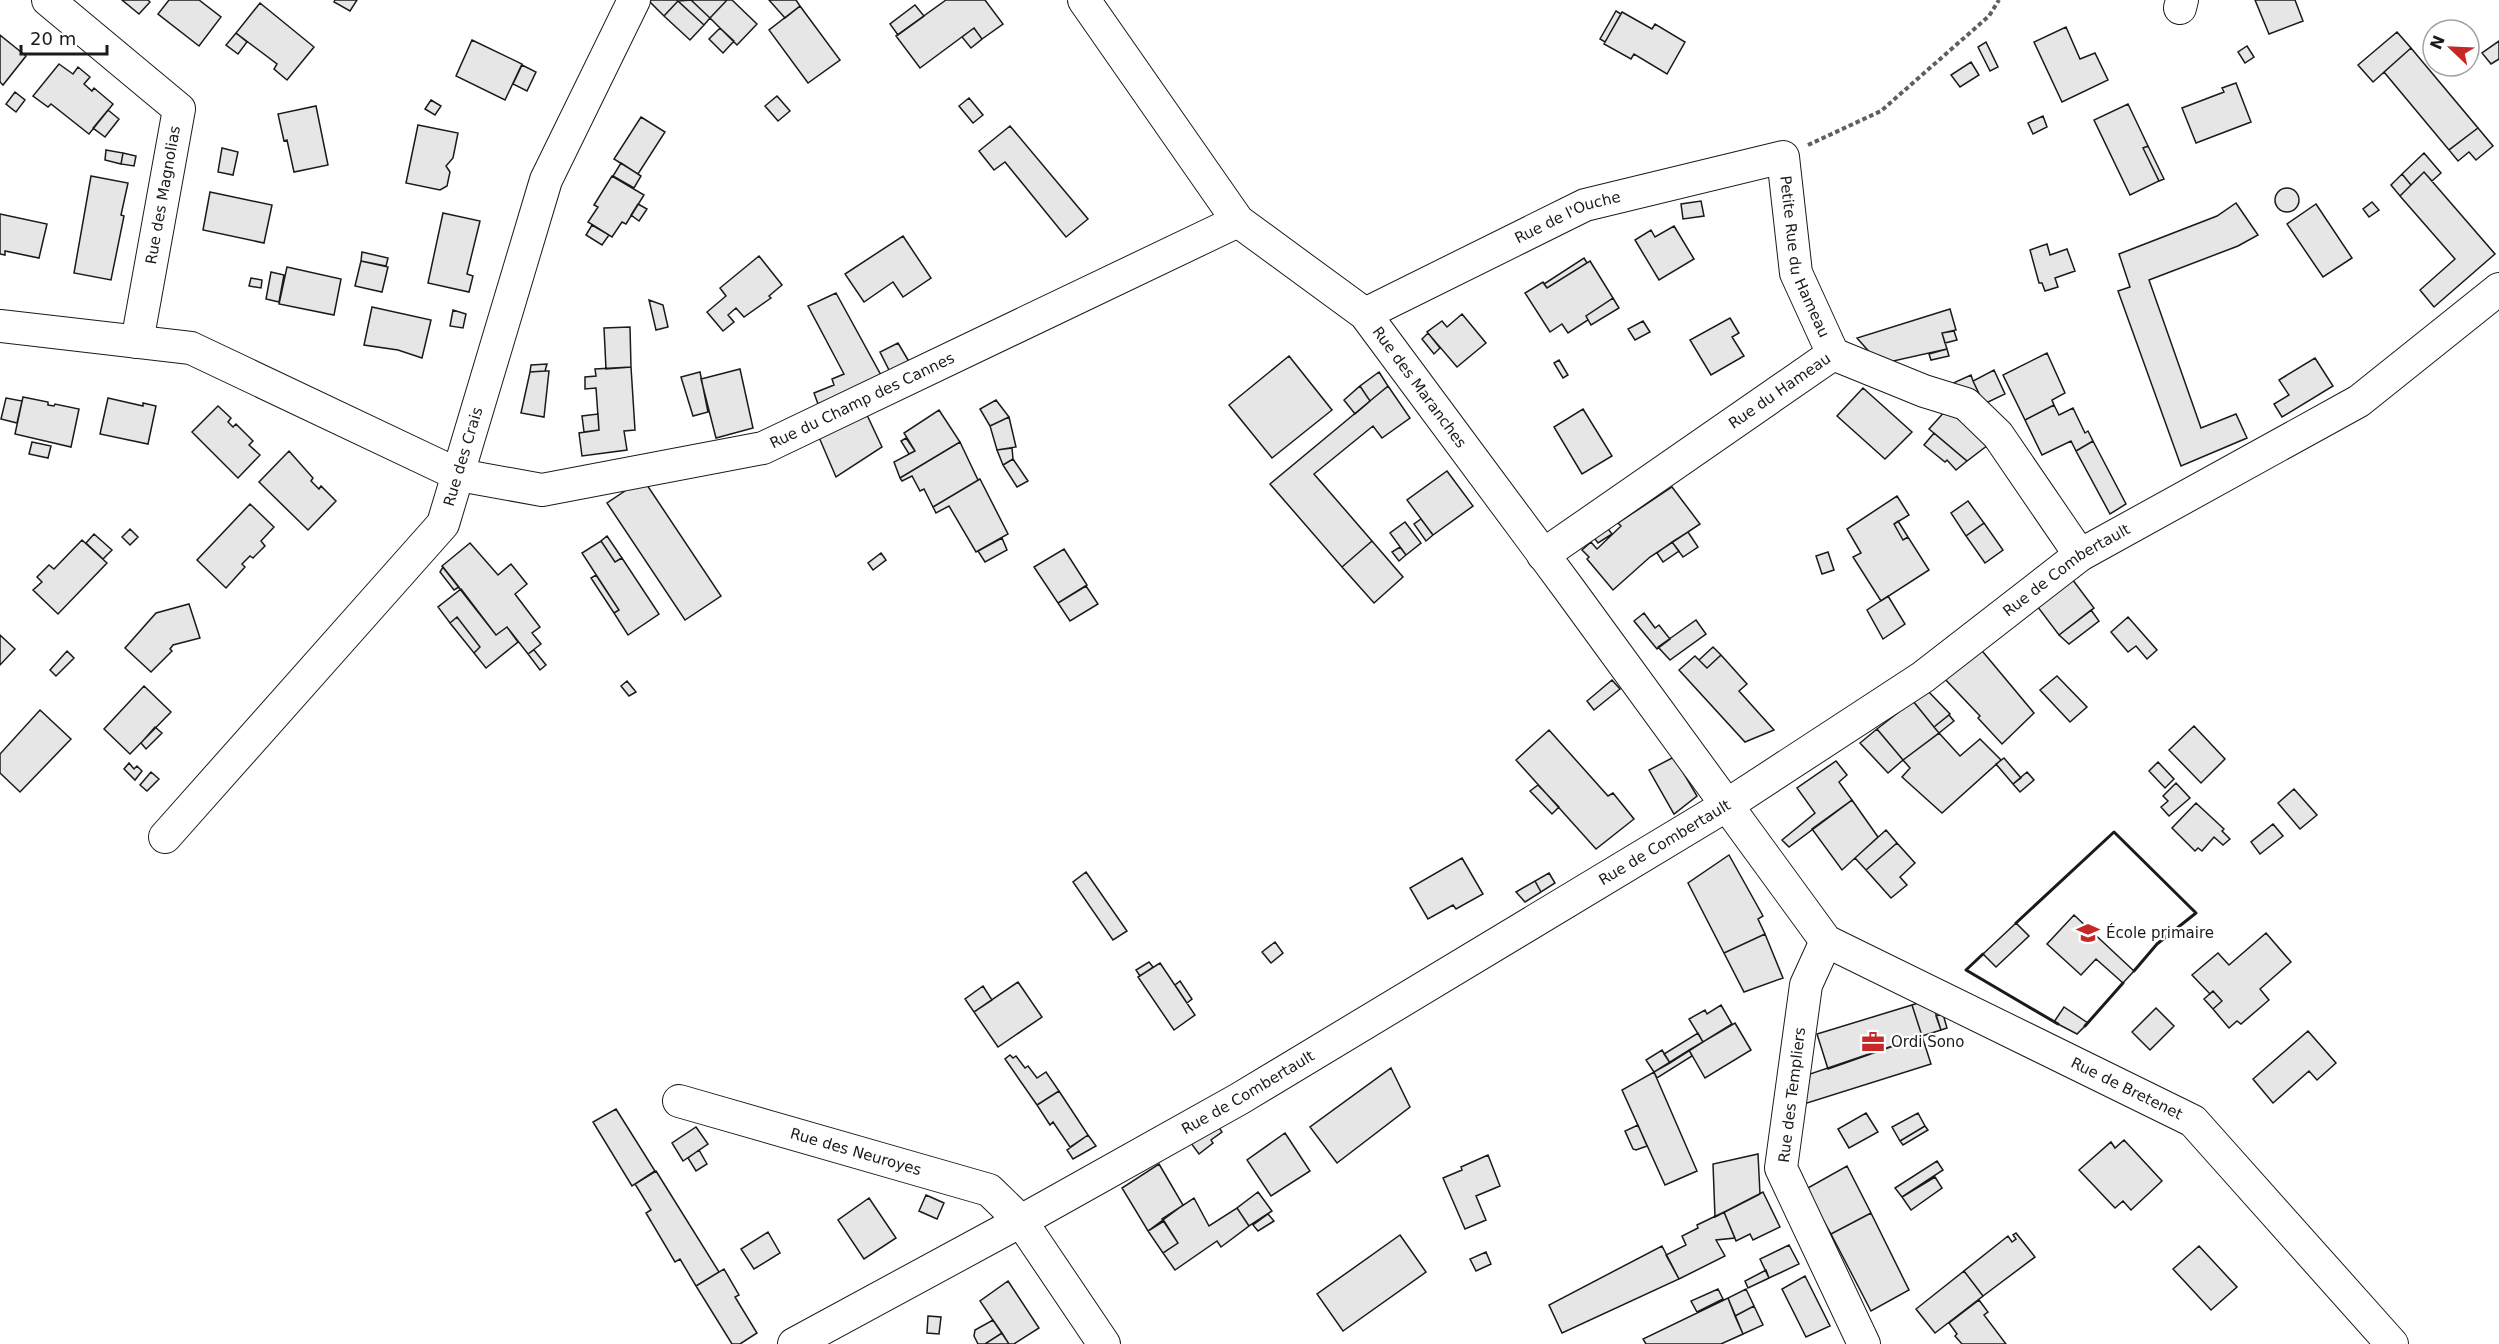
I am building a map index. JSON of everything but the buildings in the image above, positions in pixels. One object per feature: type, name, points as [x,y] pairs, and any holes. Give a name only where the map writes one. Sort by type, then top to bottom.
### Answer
[{"type":"street","name":"Rue des Magnolias","points":[[48,0],[179,109],[137,342]]},
{"type":"street","name":"Rue des Crais","points":[[165,837],[443,524],[546,180],[634,0]]},
{"type":"street","name":"Rue des Maranches","points":[[1084,0],[1238,221],[1365,314],[1826,941]]},
{"type":"street","name":"Rue de l'Ouche","points":[[1365,314],[1585,205],[1783,157]]},
{"type":"street","name":"Petite Rue du Hameau","points":[[1783,157],[1796,273],[1833,354]]},
{"type":"street","name":"Rue du Champ des Cannes","points":[[459,475],[542,489],[763,448],[1238,221]]},
{"type":"street","name":"Rue de Combertault","points":[[794,1344],[1022,1221],[1239,1099],[1727,805],[1923,676],[2080,555],[2359,401],[2499,289]]},
{"type":"street","points":[[0,326],[191,348],[459,475]]},
{"type":"street","name":"Rue du Hameau","points":[[1543,555],[1833,354],[1924,392],[1966,404],[1998,435],[2080,555]]},
{"type":"street","name":"Rue des Templiers","points":[[1826,941],[1806,985],[1781,1168],[1864,1344]]},
{"type":"street","name":"Rue de Bretenet","points":[[1826,941],[2193,1121],[2392,1344]]},
{"type":"street","name":"Rue des Neuroyes","points":[[679,1101],[989,1190],[1022,1221],[1104,1344]]},
{"type":"path","points":[[1783,157],[1881,111],[1989,16],[1999,0]]},
{"type":"wall","points":[[2016,923],[2114,832],[2196,913],[2157,944],[2134,971]]},
{"type":"wall","points":[[1983,954],[1966,970],[2058,1024]]},
{"type":"wall","points":[[2085,1026],[2123,983]]},
{"type":"place","name":"École primaire","points":[[2088,933]]},
{"type":"place","name":"Ordi Sono","points":[[1873,1042]]}]
